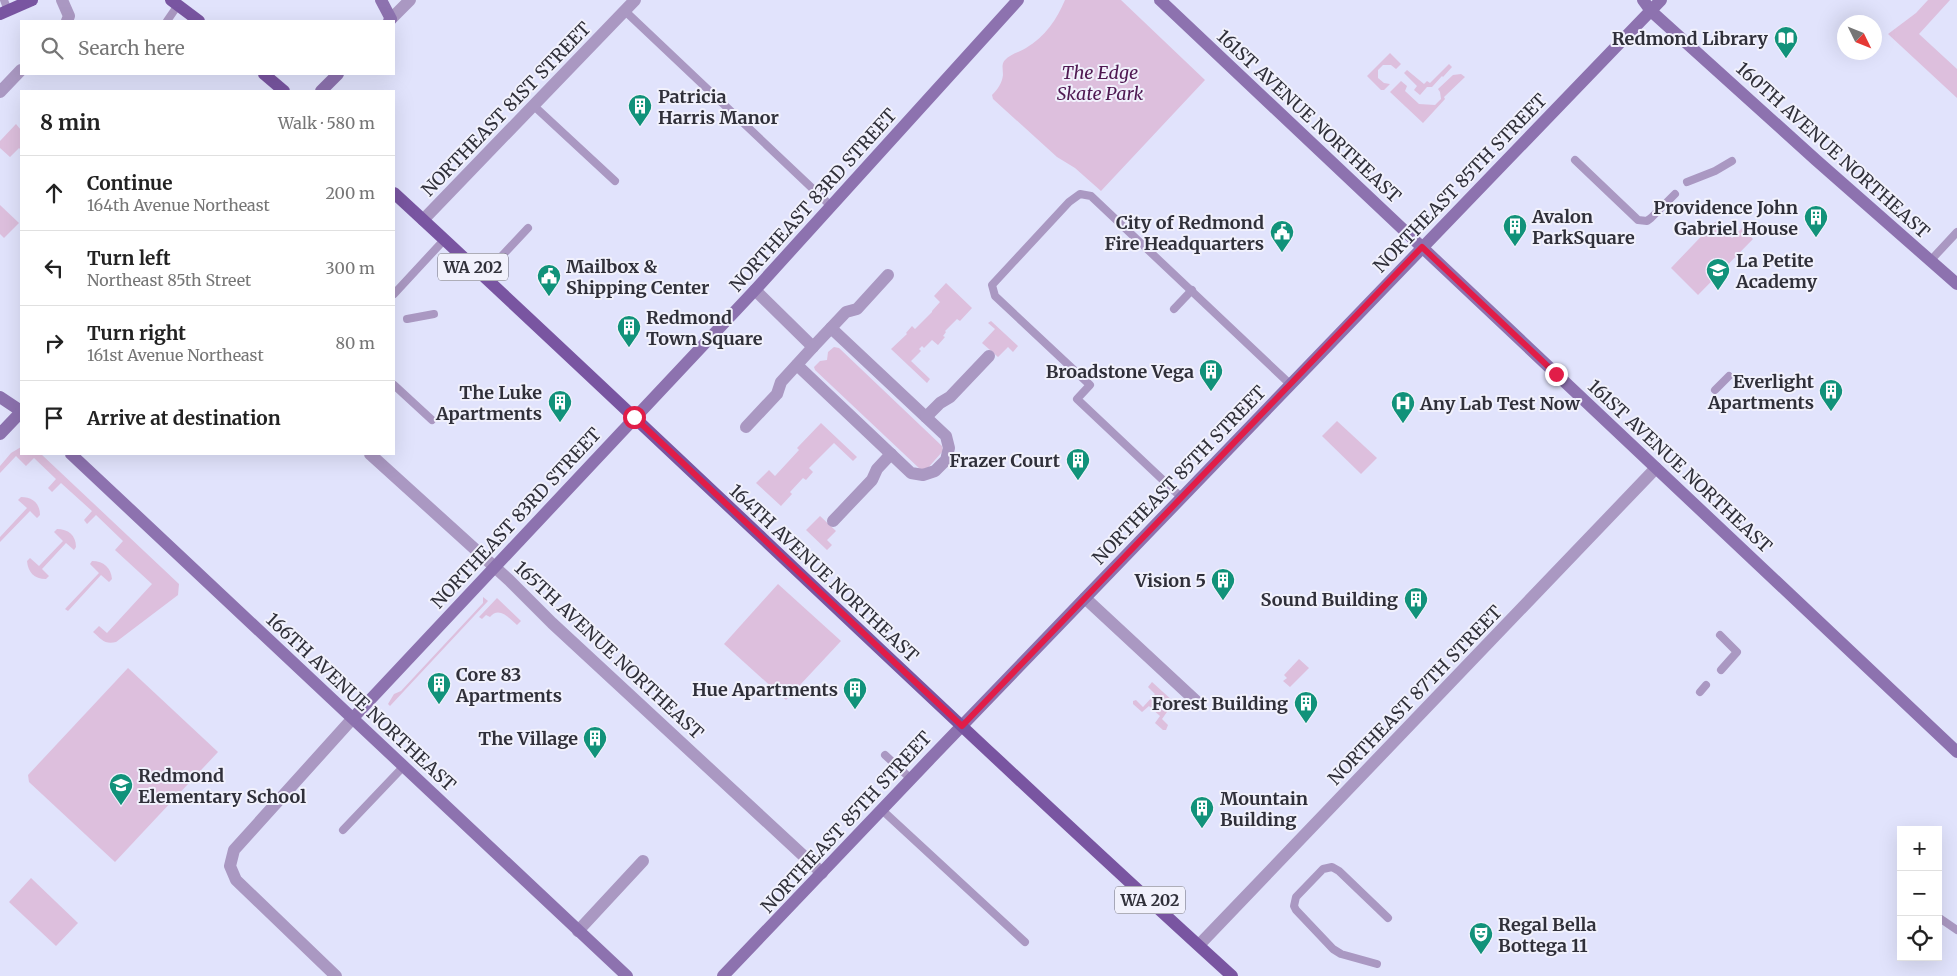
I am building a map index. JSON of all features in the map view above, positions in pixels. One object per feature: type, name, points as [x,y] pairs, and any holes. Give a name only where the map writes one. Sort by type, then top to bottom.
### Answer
[{"type":"main road","points":[[4,8],[32,0]]},
{"type":"main road","points":[[175,3],[198,20]]},
{"type":"main road","points":[[265,75],[283,90]]},
{"type":"main road","name":"164TH AVENUE NORTHEAST","points":[[395,194],[962,726],[1232,976]]},
{"type":"street","points":[[62,0],[69,16],[67,20]]},
{"type":"street","points":[[381,0],[390,20],[410,0]]},
{"type":"street","name":"NORTHEAST 81ST STREET","points":[[423,220],[635,0]]},
{"type":"street","name":"NORTHEAST 83RD STREET","points":[[336,976],[236,880],[230,866],[234,850],[353,718],[754,290],[1018,0]]},
{"type":"street","name":"161ST AVENUE NORTHEAST","points":[[1160,0],[1957,752]]},
{"type":"street","name":"160TH AVENUE NORTHEAST","points":[[1643,0],[1651,10],[1816,160],[1957,284]]},
{"type":"street","name":"NORTHEAST 85TH STREET","points":[[723,976],[911,778],[1661,0]]},
{"type":"street","points":[[0,92],[20,71]]},
{"type":"street","points":[[322,90],[337,75]]},
{"type":"street","points":[[746,427],[777,394],[781,382],[813,347],[846,312],[857,309],[888,275]]},
{"type":"street","points":[[754,290],[813,347]]},
{"type":"street","points":[[797,365],[911,473],[923,475],[935,472],[946,460],[949,448],[946,436],[831,328]]},
{"type":"street","points":[[926,418],[940,402],[950,397],[988,356]]},
{"type":"street","points":[[0,397],[20,411]]},
{"type":"street","points":[[0,434],[20,413]]},
{"type":"street","points":[[833,521],[872,480],[877,469],[891,454]]},
{"type":"street","name":"166TH AVENUE NORTHEAST","points":[[71,455],[626,976]]},
{"type":"street","name":"165TH AVENUE NORTHEAST","points":[[371,455],[822,873]]},
{"type":"street","name":"NORTHEAST 87TH STREET","points":[[1199,945],[1656,468]]},
{"type":"street","points":[[1085,598],[1196,702]]},
{"type":"street","points":[[578,930],[643,861]]},
{"type":"lane","points":[[168,20],[175,3]]},
{"type":"lane","points":[[625,11],[831,206]]},
{"type":"lane","points":[[534,106],[616,181]]},
{"type":"lane","points":[[1575,160],[1638,220],[1647,221],[1675,194]]},
{"type":"lane","points":[[1688,182],[1715,171],[1732,160]]},
{"type":"lane","points":[[1182,498],[1076,399],[1090,385],[1076,367],[995,296],[992,285],[1069,202],[1080,194],[1091,196],[1291,385]]},
{"type":"lane","points":[[482,276],[528,228]]},
{"type":"lane","points":[[1931,260],[1957,232]]},
{"type":"lane","points":[[395,293],[444,240]]},
{"type":"lane","points":[[1174,309],[1192,290]]},
{"type":"lane","points":[[407,319],[434,314]]},
{"type":"lane","points":[[1715,390],[1729,376]]},
{"type":"lane","points":[[395,386],[432,420]]},
{"type":"lane","points":[[1720,635],[1738,652],[1721,670]]},
{"type":"lane","points":[[1700,692],[1706,685]]},
{"type":"lane","points":[[885,755],[911,778]]},
{"type":"lane","points":[[343,830],[404,766]]},
{"type":"lane","points":[[882,810],[1025,942]]},
{"type":"lane","points":[[1377,964],[1341,954],[1333,949],[1296,910],[1294,901],[1323,869],[1332,867],[1339,871],[1388,918]]},
{"type":"lane","points":[[1942,921],[1957,930]]},
{"type":"green space","name":"The Edge Skate Park","points":[[1065,0],[1121,0],[1205,80],[1101,191],[1075,168],[1057,157],[993,99],[992,95],[1002,81],[1003,65],[1007,58],[1033,44],[1045,33]]},
{"type":"green space","points":[[1928,0],[1950,0],[1919,34],[1957,69],[1957,98],[1888,34],[1916,13]]},
{"type":"green space","points":[[1390,53],[1401,64],[1396,69],[1391,65],[1383,65],[1378,70],[1378,78],[1384,83],[1390,84],[1384,90],[1381,90],[1367,76]]},
{"type":"green space","points":[[1449,64],[1452,67],[1443,77],[1432,87],[1427,87],[1420,95],[1414,90],[1417,86],[1404,73],[1407,70],[1424,84],[1427,81],[1430,83]]},
{"type":"green space","points":[[1461,74],[1465,77],[1444,97],[1445,99],[1423,123],[1390,92],[1401,81],[1407,86],[1405,91],[1419,104],[1435,105],[1441,99],[1438,89],[1453,75]]},
{"type":"green space","points":[[16,124],[20,129],[20,149],[10,157],[0,148],[0,141]]},
{"type":"green space","points":[[0,205],[19,223],[4,238],[0,234]]},
{"type":"green space","points":[[1715,222],[1732,238],[1742,228],[1753,239],[1698,295],[1671,268]]},
{"type":"green space","points":[[946,283],[972,308],[960,321],[957,319],[945,331],[943,336],[945,337],[938,345],[932,340],[924,348],[922,346],[919,349],[921,351],[911,361],[930,379],[927,383],[891,349],[907,334],[912,326],[915,329],[932,312],[940,302],[934,296]]},
{"type":"green space","points":[[991,321],[1018,346],[1013,352],[1008,347],[998,357],[982,343],[995,329],[988,323]]},
{"type":"green space","points":[[834,347],[839,348],[942,446],[943,451],[926,470],[920,469],[815,370],[814,367],[820,361],[827,360],[828,352]]},
{"type":"green space","points":[[1337,421],[1377,458],[1361,474],[1322,436]]},
{"type":"green space","points":[[821,423],[857,457],[853,461],[834,443],[809,468],[813,472],[806,480],[803,478],[790,492],[792,494],[781,506],[756,483],[769,470],[775,476],[799,450],[797,448]]},
{"type":"green space","points":[[20,448],[20,455],[42,455],[179,584],[178,595],[116,642],[106,642],[101,639],[93,632],[99,626],[107,633],[152,584],[115,550],[123,541],[96,515],[87,524],[84,520],[92,511],[61,483],[52,492],[48,488],[56,479],[34,458],[26,466],[16,456],[0,473],[0,466],[11,453]]},
{"type":"green space","points":[[21,497],[29,498],[35,502],[39,507],[40,515],[37,518],[30,511],[0,542],[0,537],[27,508],[18,500]]},
{"type":"green space","points":[[820,516],[836,531],[827,540],[832,545],[827,550],[806,530]]},
{"type":"green space","points":[[57,529],[65,530],[71,534],[75,539],[76,547],[74,550],[66,543],[42,569],[49,576],[46,579],[38,578],[30,572],[27,561],[30,558],[39,566],[63,541],[54,532]]},
{"type":"green space","points":[[92,561],[100,562],[106,566],[112,579],[109,582],[101,575],[68,611],[65,609],[99,573],[90,564]]},
{"type":"green space","points":[[778,584],[841,641],[786,700],[724,644]]},
{"type":"green space","points":[[483,597],[488,601],[390,706],[388,704],[394,694],[401,691],[483,603]]},
{"type":"green space","points":[[497,598],[521,621],[517,625],[507,616],[500,613],[493,614],[490,617],[486,615],[482,619],[479,617]]},
{"type":"green space","points":[[1299,659],[1309,668],[1290,687],[1283,681],[1287,678],[1284,675]]},
{"type":"green space","points":[[128,668],[218,752],[115,862],[29,782],[28,775]]},
{"type":"green space","points":[[1152,682],[1174,702],[1162,719],[1168,725],[1166,730],[1163,730],[1155,723],[1160,716],[1149,706],[1142,712],[1133,704],[1133,701],[1136,700],[1143,707],[1155,694],[1148,687]]},
{"type":"green space","points":[[31,878],[78,923],[56,946],[9,902]]},
{"type":"place","name":"Redmond Library","points":[[1786,59]]},
{"type":"place","name":"Patricia Harris Manor","points":[[640,127]]},
{"type":"place","name":"Providence John Gabriel House","points":[[1816,238]]},
{"type":"place","name":"Avalon ParkSquare","points":[[1515,247]]},
{"type":"place","name":"City of Redmond Fire Headquarters","points":[[1282,253]]},
{"type":"place","name":"La Petite Academy","points":[[1718,291]]},
{"type":"place","name":"Mailbox & Shipping Center","points":[[549,297]]},
{"type":"place","name":"Redmond Town Square","points":[[629,348]]},
{"type":"place","name":"Broadstone Vega","points":[[1211,392]]},
{"type":"place","name":"Everlight Apartments","points":[[1831,412]]},
{"type":"place","name":"The Luke Apartments","points":[[560,423]]},
{"type":"place","name":"Any Lab Test Now","points":[[1403,424]]},
{"type":"place","name":"Frazer Court","points":[[1078,481]]},
{"type":"place","name":"Vision 5","points":[[1223,601]]},
{"type":"place","name":"Sound Building","points":[[1416,620]]},
{"type":"place","name":"Core 83 Apartments","points":[[439,705]]},
{"type":"place","name":"Hue Apartments","points":[[855,710]]},
{"type":"place","name":"Forest Building","points":[[1306,724]]},
{"type":"place","name":"The Village","points":[[595,759]]},
{"type":"place","name":"Redmond Elementary School","points":[[121,806]]},
{"type":"place","name":"Mountain Building","points":[[1202,829]]},
{"type":"place","name":"Regal Bella Bottega 11","points":[[1481,955]]},
{"type":"route","points":[[634,417],[962,726],[1288,389],[1422,247],[1556,374]]}]
